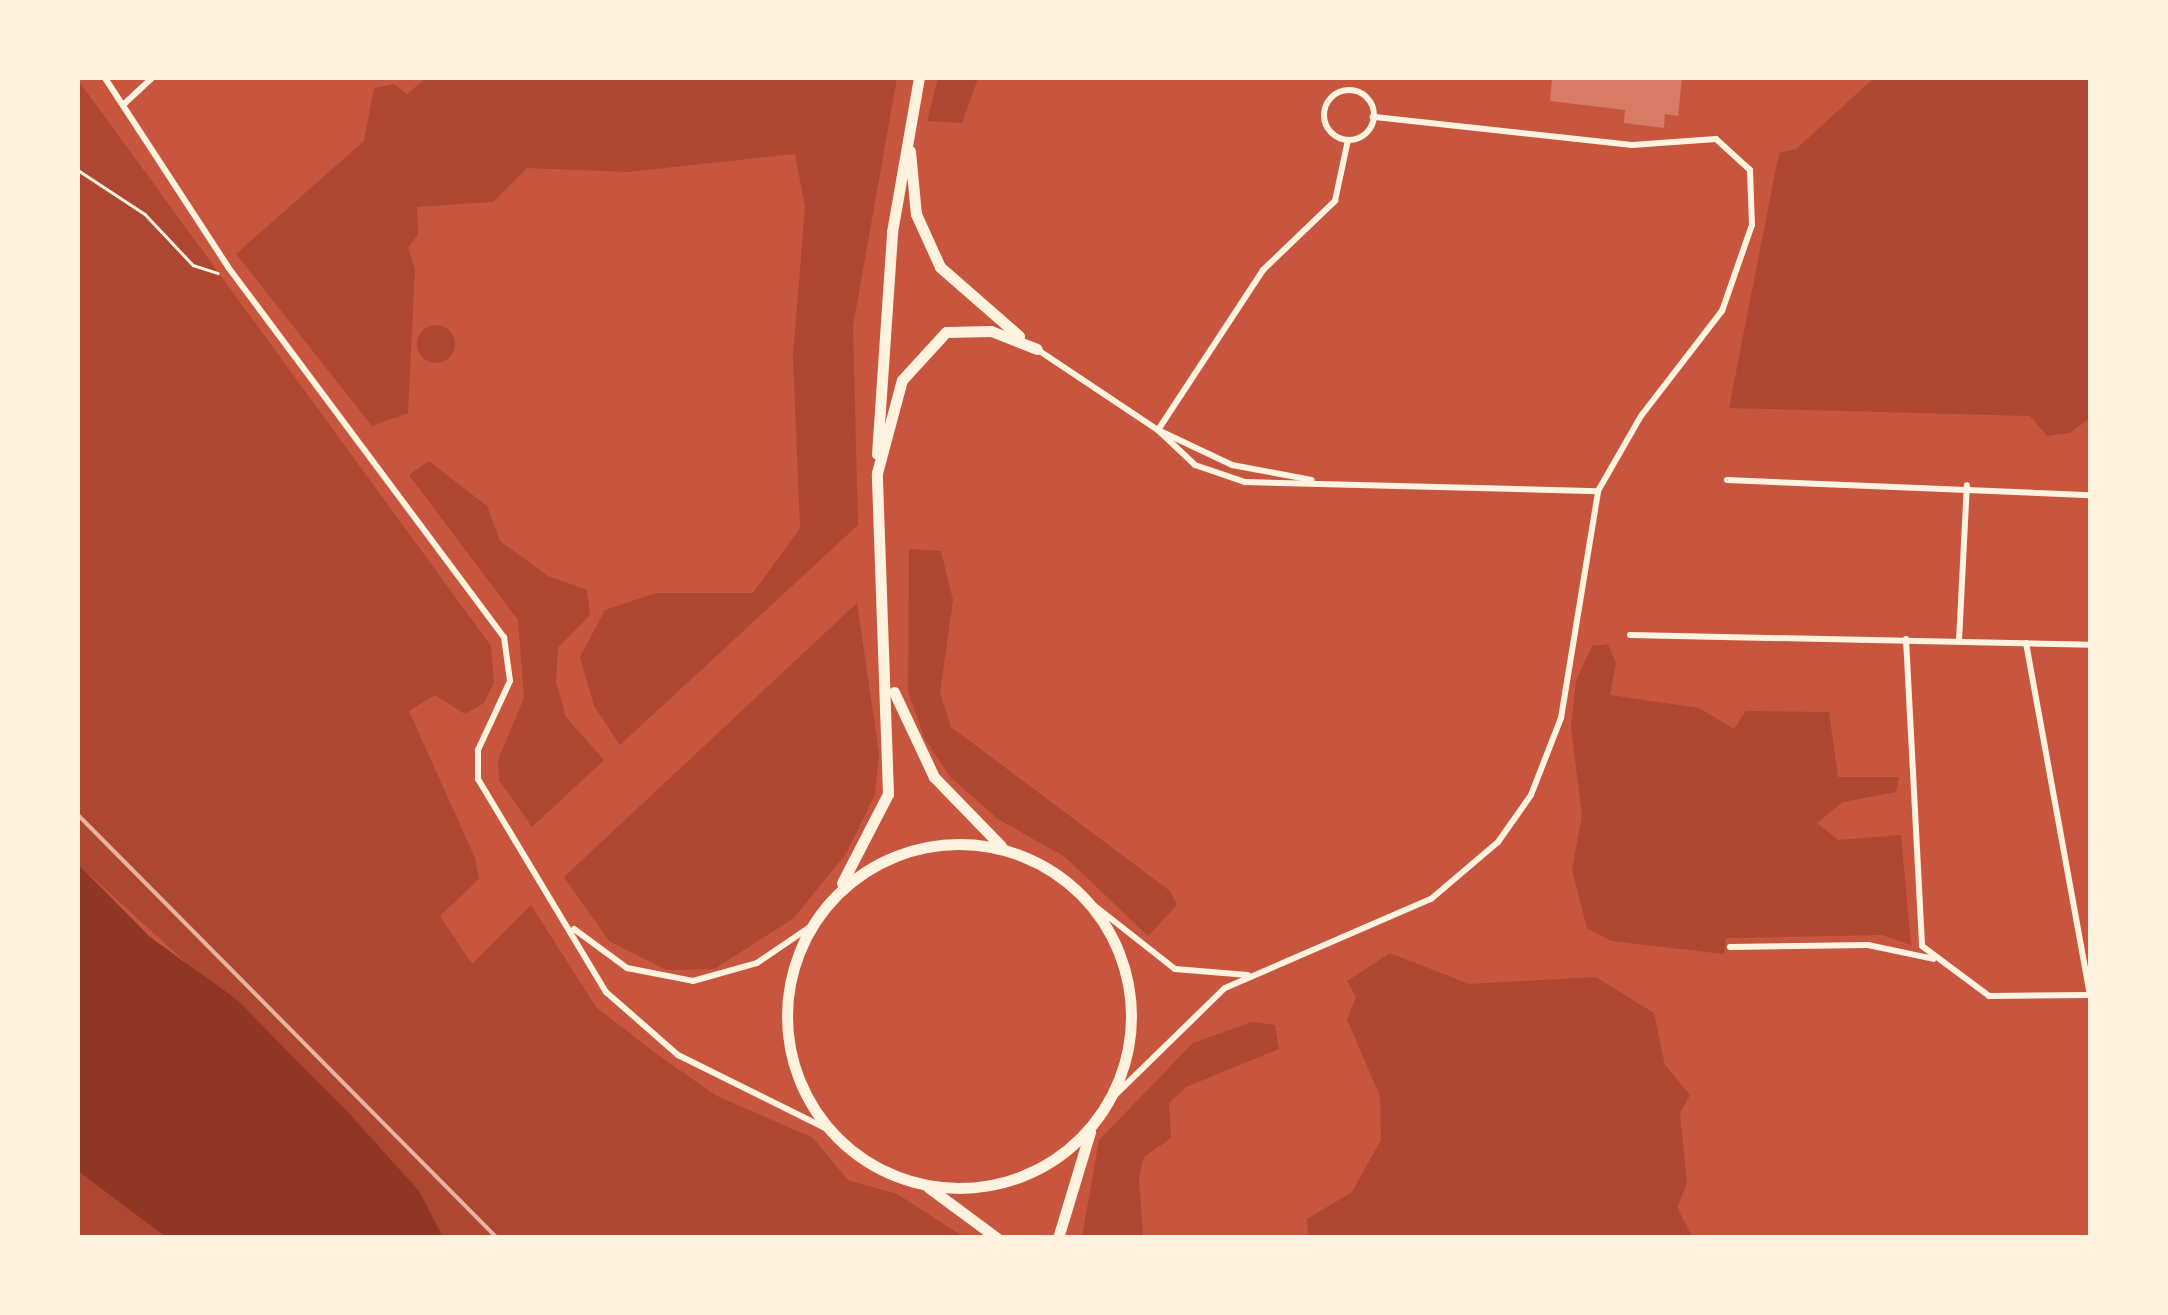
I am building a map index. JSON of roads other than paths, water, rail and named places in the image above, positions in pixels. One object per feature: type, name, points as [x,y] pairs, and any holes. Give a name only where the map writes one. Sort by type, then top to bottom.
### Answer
[{"type":"highway","points":[[919,78],[909,127],[877,473],[880,582],[891,683],[888,794],[831,899],[810,927],[789,984],[788,1038],[827,1129],[882,1170],[924,1185],[997,1238]]},
{"type":"highway","points":[[909,127],[916,214],[934,256],[966,295],[1037,350]]},
{"type":"highway","points":[[877,473],[902,380],[923,348],[968,329],[1037,350]]},
{"type":"highway","points":[[891,683],[934,778],[1004,849],[1086,899],[1117,947],[1131,1004],[1124,1065],[1094,1124],[1058,1238]]},
{"type":"highway","points":[[831,899],[898,853],[953,842],[1004,849]]},
{"type":"highway","points":[[924,1185],[1017,1178],[1094,1124]]},
{"type":"street","points":[[106,78],[228,267],[504,637],[510,681],[478,750],[478,779],[573,928],[606,992],[654,1040],[827,1129]]},
{"type":"street","points":[[123,105],[152,78]]},
{"type":"street","points":[[1108,1102],[1206,1004],[1254,974],[1431,898],[1498,842],[1538,780],[1561,718],[1598,491],[1640,416],[1722,311],[1752,224],[1750,170],[1730,146],[1698,134],[1632,145],[1374,116],[1355,91],[1332,97],[1324,120],[1348,140]]},
{"type":"street","points":[[1158,430],[1263,270],[1335,201],[1348,140],[1374,116]]},
{"type":"street","points":[[1037,350],[1220,476],[1598,491]]},
{"type":"street","points":[[1158,430],[1232,465],[1328,482]]},
{"type":"street","points":[[1727,480],[1967,486],[2090,495]]},
{"type":"street","points":[[1958,641],[1967,486]]},
{"type":"street","points":[[1630,635],[2090,645]]},
{"type":"street","points":[[1906,639],[1917,921],[1935,960]]},
{"type":"street","points":[[1730,947],[1868,945],[1935,960],[1989,996],[2090,995],[2026,642]]},
{"type":"street","points":[[1086,899],[1175,968],[1254,974]]},
{"type":"street","points":[[573,928],[628,968],[693,982],[746,968],[810,927]]},
{"type":"railway","points":[[78,815],[497,1238]]}]
